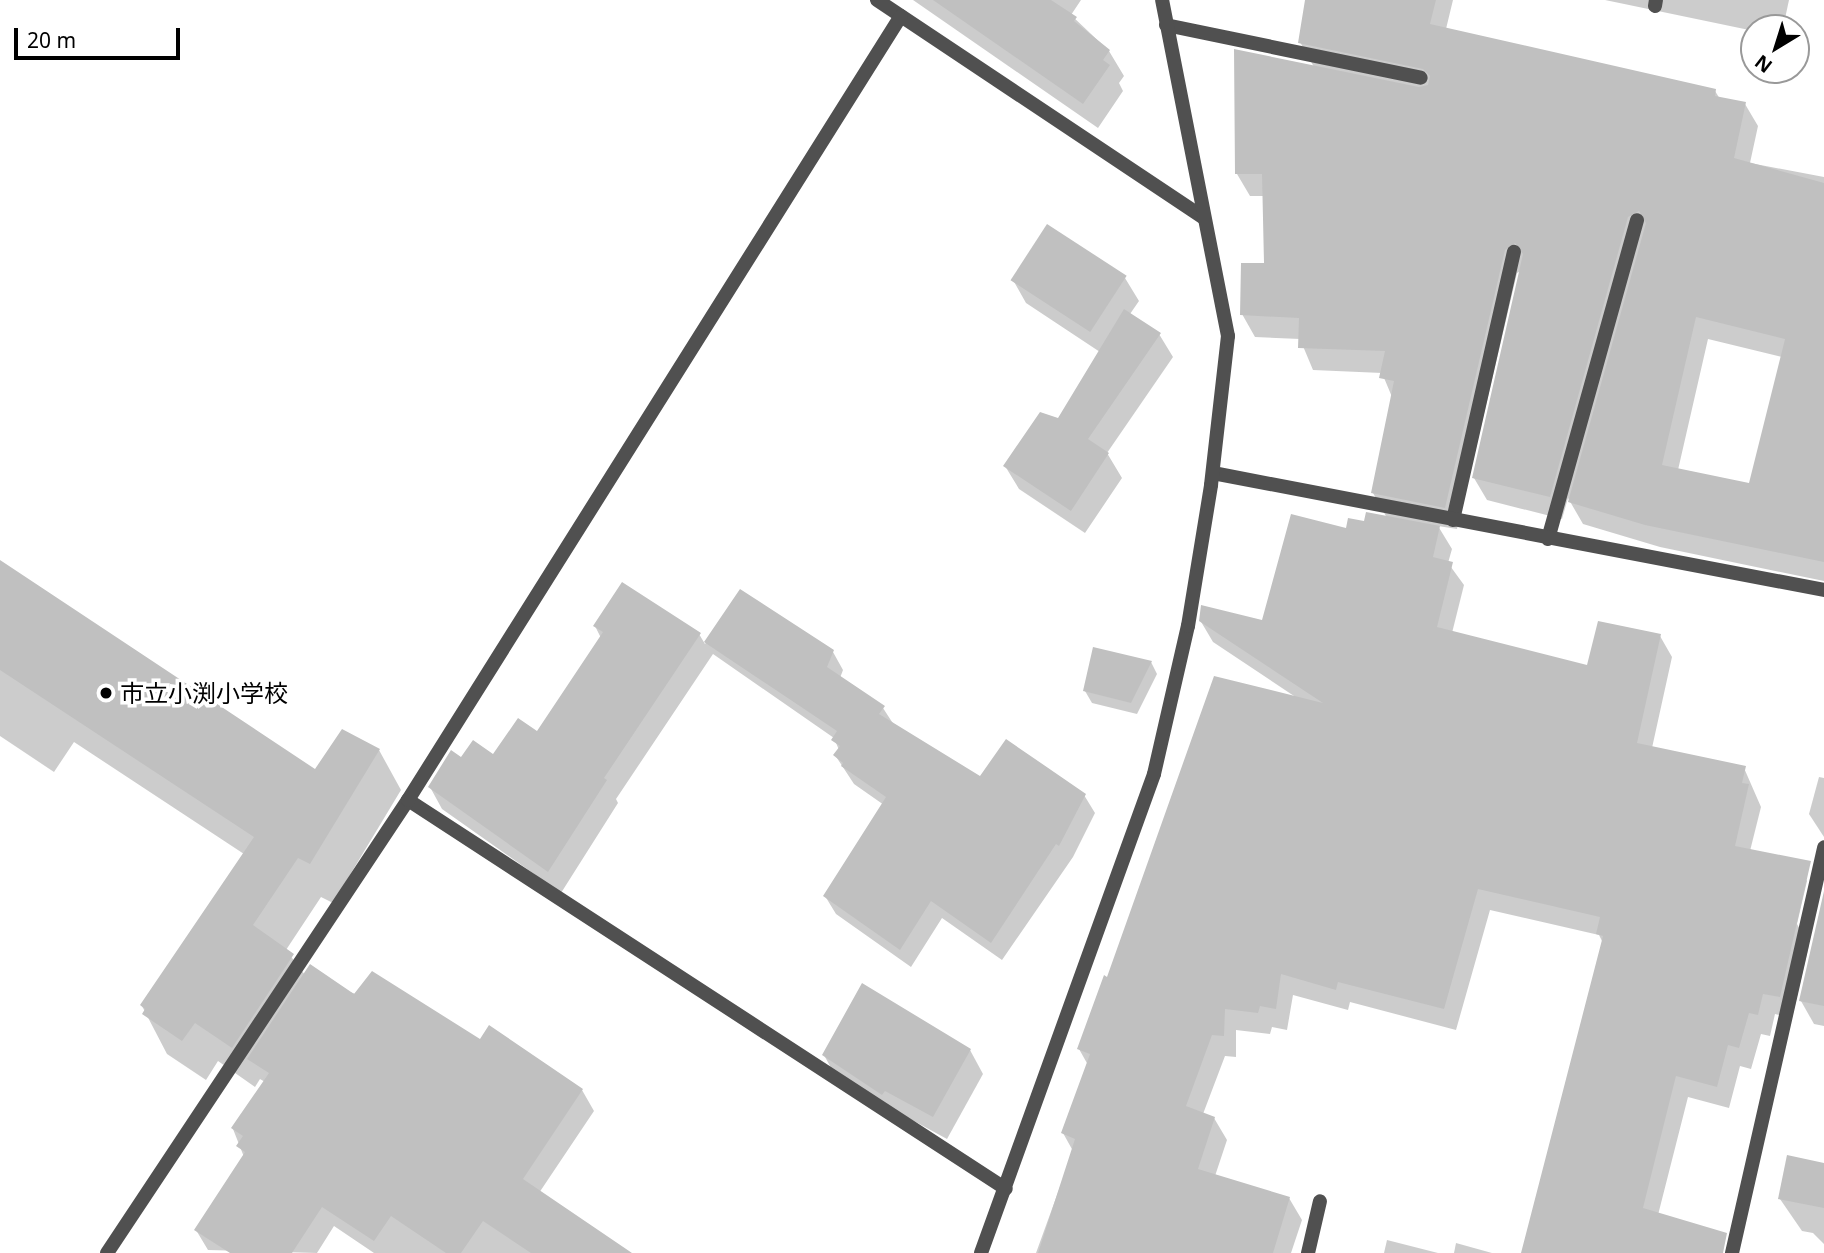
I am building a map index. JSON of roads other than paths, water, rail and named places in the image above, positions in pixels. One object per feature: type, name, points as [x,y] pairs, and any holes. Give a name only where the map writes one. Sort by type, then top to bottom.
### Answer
[{"type":"street","points":[[877,0],[1202,217]]},
{"type":"street","points":[[981,1253],[1154,774],[1188,626],[1213,473],[1228,336],[1202,217],[1162,0]]},
{"type":"street","points":[[107,1253],[408,800],[901,16]]},
{"type":"street","points":[[1166,25],[1421,78]]},
{"type":"street","points":[[1548,539],[1637,220]]},
{"type":"street","points":[[1453,520],[1514,251]]},
{"type":"street","points":[[1213,473],[1824,590]]},
{"type":"street","points":[[408,800],[1006,1189]]},
{"type":"street","points":[[1732,1253],[1824,848]]},
{"type":"street","points":[[1308,1253],[1320,1201]]},
{"type":"place","name":"市立小渕小学校","points":[[106,693]]}]
